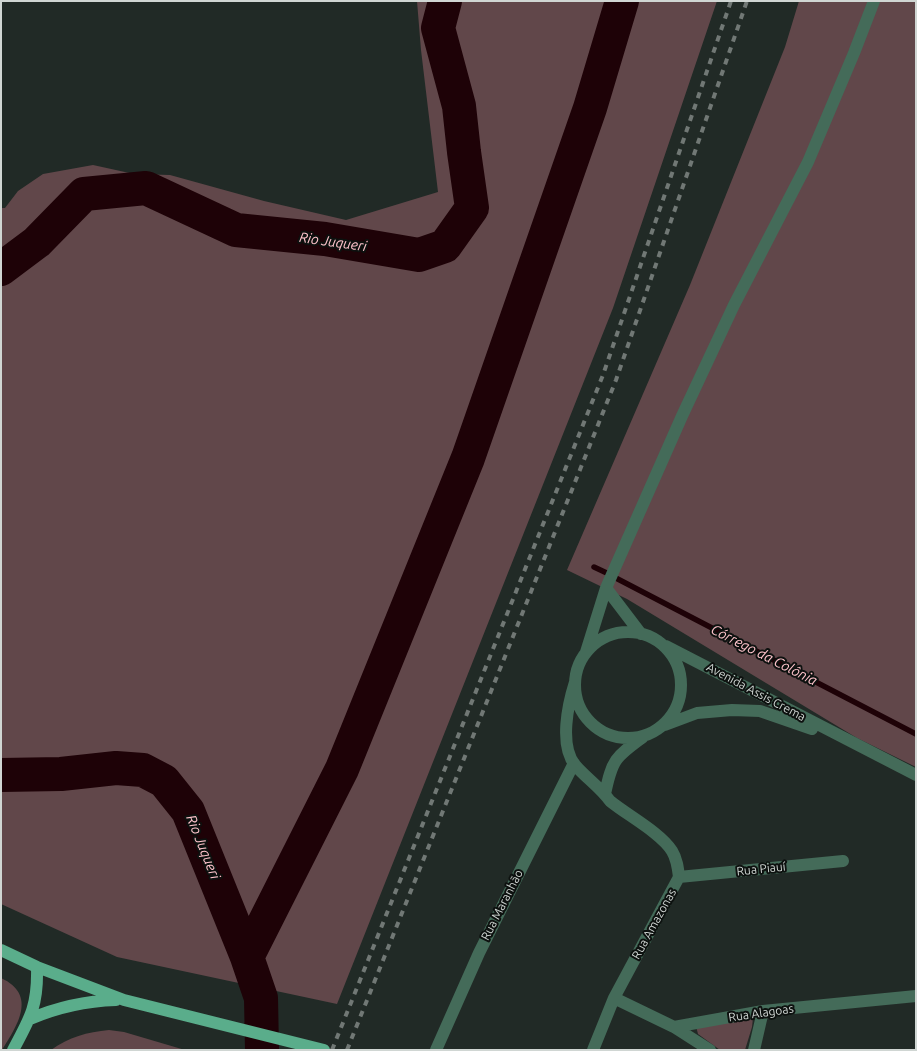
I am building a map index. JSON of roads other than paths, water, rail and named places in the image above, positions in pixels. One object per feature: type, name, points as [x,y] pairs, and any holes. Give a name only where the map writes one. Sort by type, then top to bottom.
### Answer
[{"type":"main road","points":[[1,950],[37,967],[142,1006],[324,1050]]},
{"type":"main road","points":[[13,1050],[30,1019],[36,992],[37,967]]},
{"type":"main road","points":[[30,1019],[51,1010],[97,1001],[124,1000]]},
{"type":"street","points":[[586,652],[606,588],[701,373],[808,162],[874,1]]},
{"type":"street","points":[[606,588],[641,634]]},
{"type":"street","name":"Avenida Assis Crema","points":[[855,744],[760,711],[698,712],[661,727],[645,736],[625,738],[604,733],[588,720],[577,702],[575,682],[578,666],[586,652],[598,642],[612,635],[628,632],[641,634],[658,641],[916,775]]},
{"type":"street","name":"Avenida Assis Crema","points":[[658,641],[670,652],[678,667],[682,683],[679,700],[672,715],[661,727]]},
{"type":"street","name":"Rua Amazonas","points":[[575,682],[568,703],[566,730],[569,752],[574,763],[614,805],[667,845],[677,862],[679,877],[614,998],[593,1050]]},
{"type":"street","points":[[605,794],[610,771],[615,760],[621,752],[645,736]]},
{"type":"street","name":"Rua Maranhão","points":[[436,1050],[479,953],[574,763]]},
{"type":"street","name":"Rua Piauí","points":[[679,877],[843,861]]},
{"type":"street","name":"Rua Alagoas","points":[[674,1028],[763,1011],[916,996]]},
{"type":"street","points":[[614,998],[674,1028],[710,1050]]},
{"type":"street","points":[[754,1050],[763,1011]]},
{"type":"waterway","name":"Rio Juqueri","points":[[1,269],[37,242],[84,194],[146,188],[236,230],[325,239],[419,255],[445,246],[472,208],[459,106],[438,28],[445,1]]},
{"type":"waterway","points":[[247,957],[342,769],[468,458],[590,108],[622,1]]},
{"type":"waterway","name":"Córrego da Colônia","points":[[594,567],[611,575]]},
{"type":"waterway","name":"Córrego da Colônia","points":[[612,576],[916,734]]},
{"type":"waterway","name":"Rio Juqueri","points":[[1,775],[61,774],[116,768],[143,770],[164,781],[188,811],[247,957],[261,998],[262,1050]]},
{"type":"railway","points":[[332,1050],[603,375],[731,1]]},
{"type":"railway","points":[[347,1050],[616,380],[747,1]]}]
